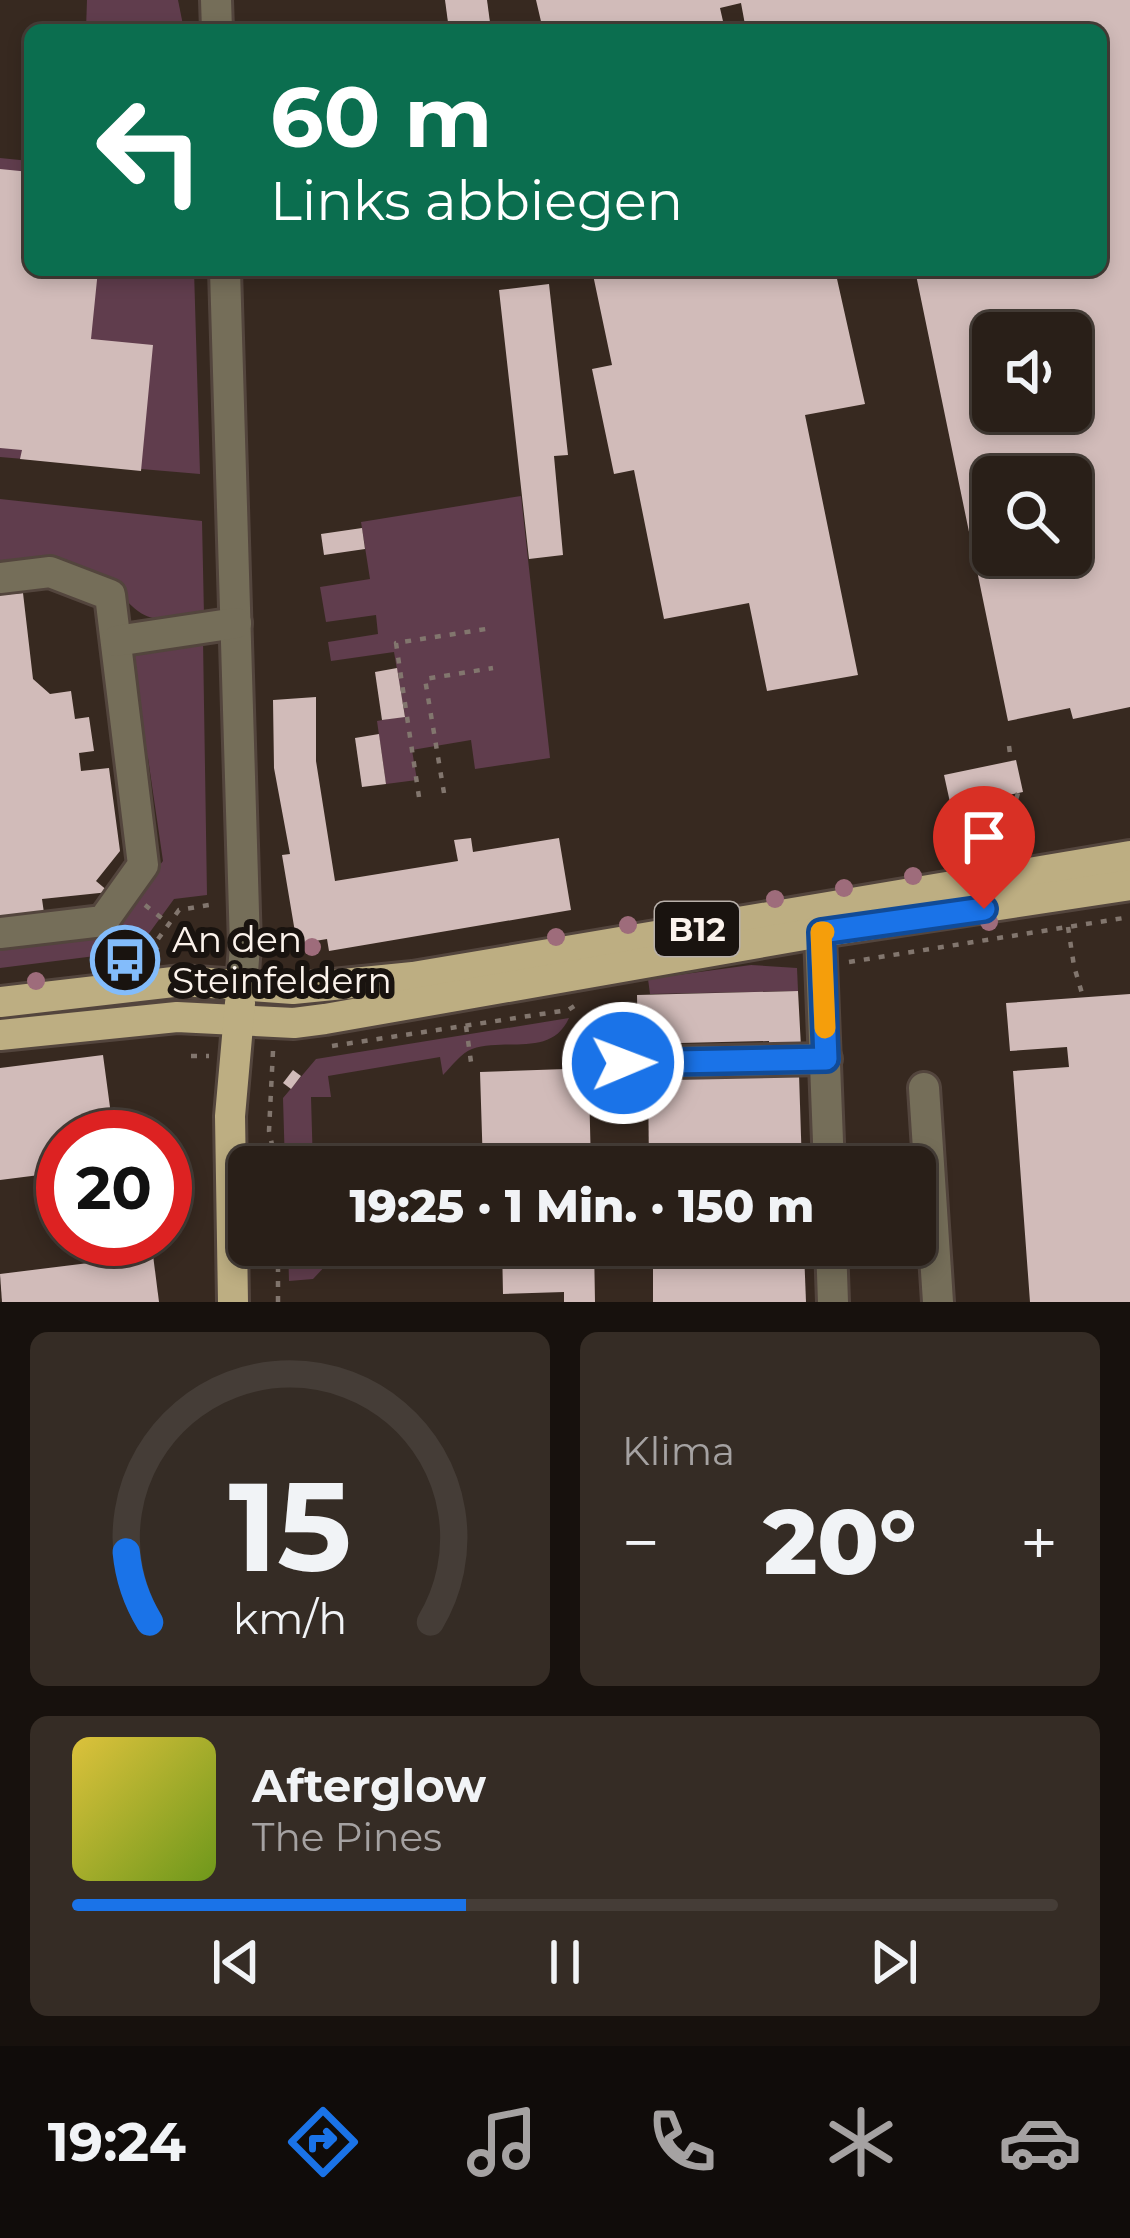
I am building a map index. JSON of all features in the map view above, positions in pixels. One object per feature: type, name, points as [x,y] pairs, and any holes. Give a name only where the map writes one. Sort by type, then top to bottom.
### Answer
[{"type":"main road","name":"B12","points":[[918,906],[1130,856]]},
{"type":"main road","name":"B12","points":[[0,1002],[182,981],[293,989],[413,977],[918,906],[1130,885]]},
{"type":"main road","name":"B12","points":[[0,1035],[177,1017],[294,1023],[325,1019],[820,920]]},
{"type":"main road","points":[[233,1302],[230,1149],[242,985]]},
{"type":"street","points":[[226,276],[245,946],[242,985]]},
{"type":"street","points":[[0,578],[50,572],[110,595],[143,865],[103,921],[0,933]]},
{"type":"street","points":[[116,641],[236,623]]},
{"type":"street","points":[[820,920],[828,1146]]},
{"type":"street","points":[[623,1063],[826,1059]]},
{"type":"street","points":[[923,1088],[938,1302]]},
{"type":"street","points":[[832,1266],[833,1302]]},
{"type":"path","points":[[419,797],[396,643],[486,629]]},
{"type":"path","points":[[444,793],[425,679],[494,668]]},
{"type":"path","points":[[1010,746],[1011,761]]},
{"type":"path","points":[[1012,813],[1018,793]]},
{"type":"path","points":[[158,950],[153,946],[179,910],[209,905],[214,911]]},
{"type":"path","points":[[161,918],[169,924]]},
{"type":"path","points":[[1070,938],[1083,997]]},
{"type":"path","points":[[466,1026],[471,1062]]},
{"type":"path","points":[[273,1146],[269,1131],[274,1045]]},
{"type":"path","points":[[278,1266],[278,1302]]},
{"type":"shaded area","points":[[87,0],[178,0],[183,24],[86,24]]},
{"type":"shaded area","points":[[0,158],[24,160],[24,276],[194,276],[200,474],[0,457]]},
{"type":"shaded area","points":[[521,496],[550,758],[475,769],[471,740],[412,750],[417,780],[386,784],[377,721],[405,716],[394,652],[331,661],[328,642],[378,634],[376,615],[326,622],[320,587],[370,579],[361,522]]},
{"type":"shaded area","points":[[0,499],[202,521],[204,616],[148,617],[108,579],[0,567]]},
{"type":"shaded area","points":[[203,640],[207,895],[174,899],[142,943],[143,950],[0,968],[0,945],[108,930],[163,861],[148,758],[140,758],[128,650]]},
{"type":"shaded area","points":[[751,965],[797,968],[798,991],[650,994],[648,979]]},
{"type":"shaded area","points":[[569,1018],[551,1038],[539,1042],[468,1051],[443,1075],[440,1057],[328,1076],[331,1097],[311,1097],[312,1146],[284,1146],[283,1098],[316,1059]]},
{"type":"shaded area","points":[[289,1266],[325,1266],[313,1279],[289,1281]]},
{"type":"building","points":[[445,0],[487,0],[490,24],[448,24]]},
{"type":"building","points":[[536,0],[1130,0],[1130,707],[1073,719],[1070,708],[1008,721],[978,576],[1092,576],[1092,456],[972,456],[972,546],[916,276],[1107,276],[1107,24],[745,24],[741,3],[720,8],[724,24],[542,24]]},
{"type":"building","points":[[0,169],[24,171],[24,276],[97,276],[91,339],[153,345],[141,471],[20,459],[22,450],[0,448]]},
{"type":"building","points":[[593,276],[836,276],[865,404],[805,415],[858,675],[767,691],[749,603],[664,619],[634,470],[614,474],[592,369],[612,365]]},
{"type":"building","points":[[549,284],[568,455],[554,456],[563,555],[529,559],[499,290]]},
{"type":"building","points":[[362,528],[365,549],[324,555],[321,534]]},
{"type":"building","points":[[23,593],[33,679],[50,694],[71,691],[75,719],[89,717],[94,751],[79,753],[81,771],[109,768],[120,851],[96,881],[109,892],[42,899],[44,913],[0,919],[0,595]]},
{"type":"building","points":[[397,668],[405,717],[382,720],[375,672]]},
{"type":"building","points":[[316,697],[316,761],[335,881],[458,861],[454,840],[471,838],[473,852],[559,838],[571,910],[329,951],[327,939],[297,944],[282,855],[290,854],[274,768],[273,700]]},
{"type":"building","points":[[379,734],[386,784],[362,787],[355,738]]},
{"type":"building","points":[[1016,760],[1023,792],[951,807],[944,775]]},
{"type":"building","points":[[798,991],[801,1047],[769,1048],[769,1041],[638,1044],[637,995]]},
{"type":"building","points":[[1130,994],[1130,1302],[1030,1302],[1013,1071],[1069,1067],[1067,1047],[1010,1051],[1006,1003]]},
{"type":"building","points":[[103,1055],[110,1110],[36,1110],[36,1175],[0,1180],[0,1068]]},
{"type":"building","points":[[566,1069],[567,1086],[589,1085],[590,1146],[482,1146],[480,1072]]},
{"type":"building","points":[[293,1070],[301,1076],[291,1089],[283,1083]]},
{"type":"building","points":[[799,1074],[801,1146],[649,1146],[648,1078]]},
{"type":"building","points":[[64,1266],[154,1266],[159,1302],[2,1302],[0,1274]]},
{"type":"building","points":[[502,1266],[594,1266],[595,1302],[564,1302],[564,1292],[503,1294]]},
{"type":"building","points":[[653,1266],[805,1266],[806,1302],[653,1302]]},
{"type":"slow traffic","points":[[824,932],[825,1028]]},
{"type":"place","name":"An den Steinfeldern","points":[[125,960]]},
{"type":"route","points":[[623,1063],[826,1059],[821,932],[984,909]]}]
